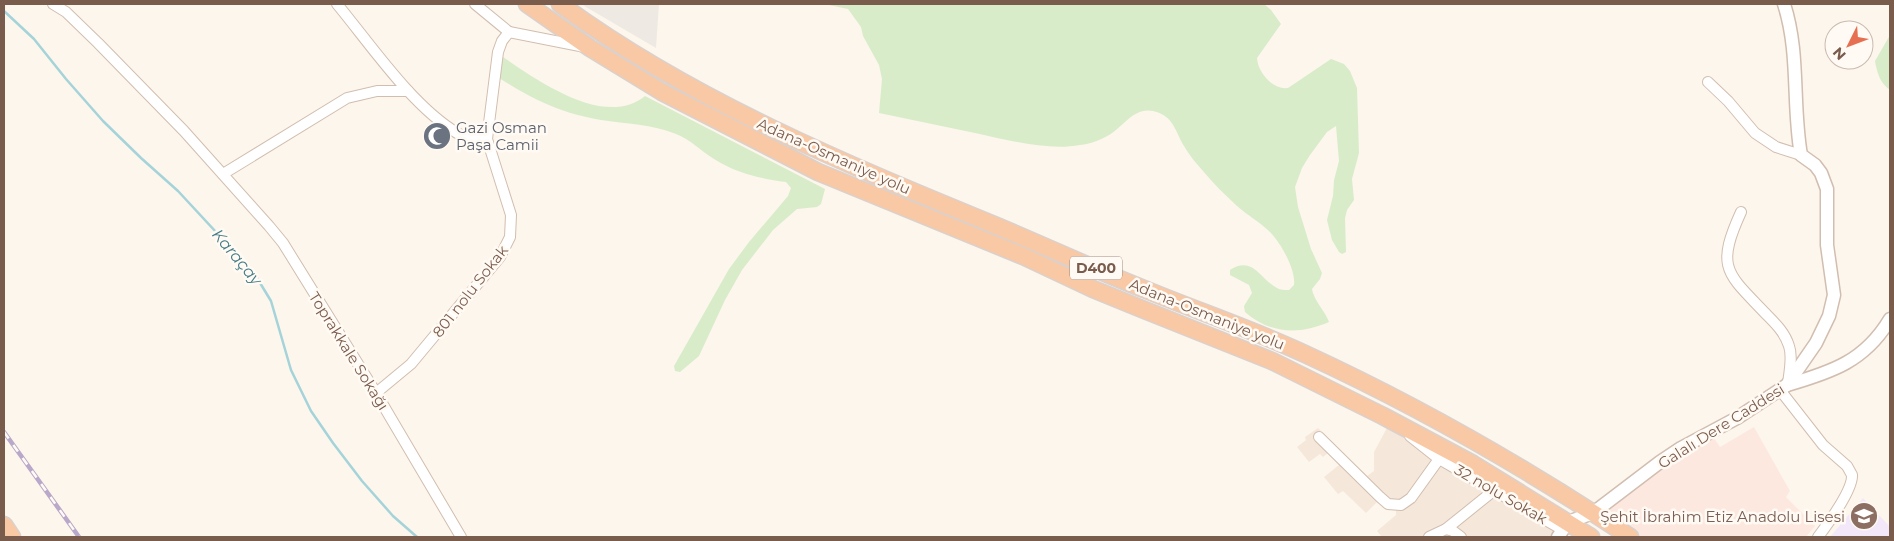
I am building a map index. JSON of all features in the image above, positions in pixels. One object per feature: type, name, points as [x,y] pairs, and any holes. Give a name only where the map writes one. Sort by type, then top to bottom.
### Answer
[{"type":"highway","name":"Adana-Osmaniye yolu","points":[[527,4],[590,48],[662,92],[818,172],[1023,256],[1093,289],[1272,361],[1397,423],[1473,464],[1499,487],[1563,530],[1591,537]]},
{"type":"highway","name":"Adana-Osmaniye yolu","points":[[560,4],[637,54],[743,115],[922,195],[1145,290],[1304,353],[1421,412],[1509,460],[1630,537]]},
{"type":"highway","points":[[4,525],[12,537]]},
{"type":"street","name":"Toprakkale Sokağı","points":[[53,4],[98,43],[222,174],[283,243],[376,393],[461,537]]},
{"type":"street","points":[[337,4],[408,90],[458,134],[466,137],[487,139],[497,58],[502,41],[509,32]]},
{"type":"street","points":[[475,4],[509,32],[590,48]]},
{"type":"street","points":[[1708,82],[1728,101],[1755,133],[1776,147],[1801,155],[1796,123],[1793,40],[1784,4]]},
{"type":"street","points":[[222,174],[347,98],[377,91],[408,90]]},
{"type":"street","name":"801 nolu Sokak","points":[[376,393],[411,364],[494,264],[508,243],[512,228],[511,215],[487,139]]},
{"type":"street","name":"Galalı Dere Caddesi","points":[[1563,530],[1593,513],[1660,462],[1784,388],[1808,356],[1830,316],[1834,295],[1827,245],[1827,189],[1821,173],[1801,155]]},
{"type":"street","points":[[1740,212],[1728,247],[1726,260],[1728,269],[1741,288],[1784,335],[1790,348],[1784,388],[1823,445],[1847,466],[1852,476],[1850,485],[1835,513],[1818,537]]},
{"type":"street","points":[[1784,388],[1833,371],[1850,362],[1876,338],[1890,318]]},
{"type":"street","name":"32 nolu Sokak","points":[[1397,423],[1423,448],[1439,459],[1499,487]]},
{"type":"street","name":"32 nolu Sokak","points":[[1319,437],[1380,497],[1391,505],[1401,505],[1411,498],[1439,459]]},
{"type":"street","points":[[1429,537],[1446,529],[1499,487]]},
{"type":"street","points":[[1446,529],[1453,531],[1461,537]]},
{"type":"shaded area","points":[[582,4],[659,4],[656,48],[586,7]]},
{"type":"shaded area","points":[[1388,426],[1442,468],[1569,537],[1382,537],[1377,531],[1396,515],[1396,509],[1379,500],[1366,513],[1343,491],[1338,494],[1324,477],[1339,465],[1329,452],[1323,457],[1320,454],[1309,462],[1297,447],[1306,440],[1305,437],[1318,428],[1367,476],[1374,471],[1374,452]]},
{"type":"shaded area","points":[[1754,427],[1790,491],[1786,497],[1815,526],[1806,537],[1638,537],[1605,513],[1670,461],[1714,438],[1720,447]]},
{"type":"shaded area","name":"Şehit İbrahim Etiz Anadolu Lisesi","points":[[1863,498],[1890,527],[1890,537],[1830,537]]},
{"type":"green space","points":[[824,4],[1264,4],[1281,24],[1257,58],[1260,69],[1267,79],[1277,86],[1288,88],[1331,59],[1344,64],[1350,71],[1357,88],[1359,153],[1352,179],[1354,200],[1347,210],[1345,218],[1346,252],[1342,254],[1339,252],[1332,240],[1327,220],[1339,161],[1336,126],[1327,132],[1310,155],[1302,168],[1295,187],[1298,207],[1311,249],[1322,273],[1312,289],[1313,293],[1329,322],[1307,329],[1285,330],[1264,325],[1245,312],[1244,306],[1252,293],[1249,285],[1230,275],[1230,270],[1245,265],[1256,270],[1271,284],[1281,290],[1289,290],[1294,285],[1293,272],[1279,243],[1270,232],[1241,209],[1215,184],[1186,149],[1170,120],[1165,116],[1153,111],[1140,112],[1109,135],[1099,140],[1091,143],[1055,147],[1014,141],[879,113],[882,79],[879,65],[863,36],[861,27],[848,9]]},
{"type":"green space","points":[[1890,35],[1890,90],[1880,77],[1875,61]]},
{"type":"green space","points":[[503,57],[552,88],[572,98],[591,104],[611,107],[629,105],[645,96],[825,189],[821,204],[817,207],[797,209],[773,230],[742,270],[725,300],[699,356],[680,372],[675,371],[674,366],[729,269],[788,196],[791,188],[786,182],[740,172],[714,159],[681,136],[667,131],[648,126],[586,117],[548,105],[499,78]]},
{"type":"waterway","name":"Karaçay","points":[[4,11],[34,39],[103,121],[178,191],[254,273],[271,301],[291,370],[311,411],[362,481],[393,516],[417,537]]},
{"type":"railway","points":[[4,432],[79,537]]},
{"type":"place","name":"Gazi Osman Paşa Camii","points":[[437,136]]},
{"type":"place","name":"Şehit İbrahim Etiz Anadolu Lisesi","points":[[1864,516]]}]
